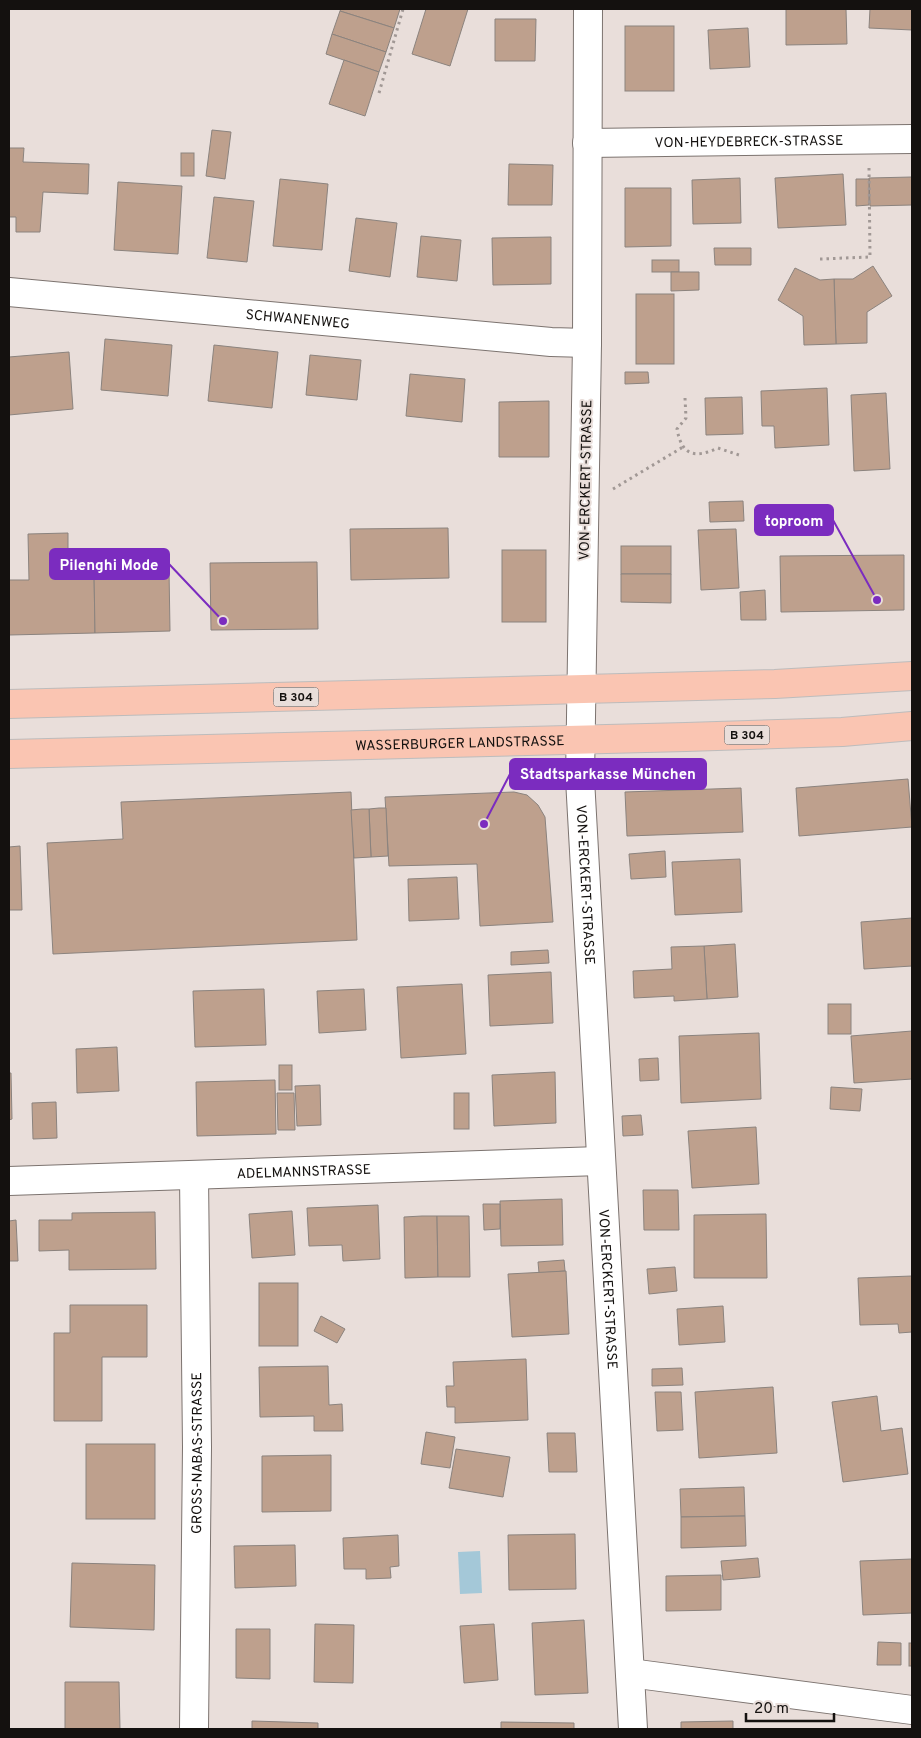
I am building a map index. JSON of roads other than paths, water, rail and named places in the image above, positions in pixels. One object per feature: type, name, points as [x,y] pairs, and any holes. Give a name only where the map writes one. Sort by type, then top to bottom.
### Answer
[{"type":"main road","name":"B 304","points":[[9,704],[775,684],[912,676]]},
{"type":"main road","name":"WASSERBURGER LANDSTRASSE","points":[[9,754],[842,732],[912,726]]},
{"type":"street","name":"VON-ERCKERT-STRASSE","points":[[588,9],[587,343],[581,804],[633,1729]]},
{"type":"street","name":"VON-HEYDEBRECK-STRASSE","points":[[587,143],[912,139]]},
{"type":"street","name":"SCHWANENWEG","points":[[9,292],[551,342],[587,343]]},
{"type":"street","name":"ADELMANNSTRASSE","points":[[9,1181],[194,1176],[600,1160]]},
{"type":"street","name":"GROSS-NABAS-STRASSE","points":[[194,1176],[197,1476],[194,1729]]},
{"type":"street","points":[[630,1673],[912,1710]]},
{"type":"water","points":[[480,1551],[482,1593],[460,1594],[458,1552]]},
{"type":"place","name":"toproom","points":[[877,600]]},
{"type":"place","name":"Pilenghi Mode","points":[[223,621]]},
{"type":"place","name":"Stadtsparkasse München","points":[[484,824]]}]
